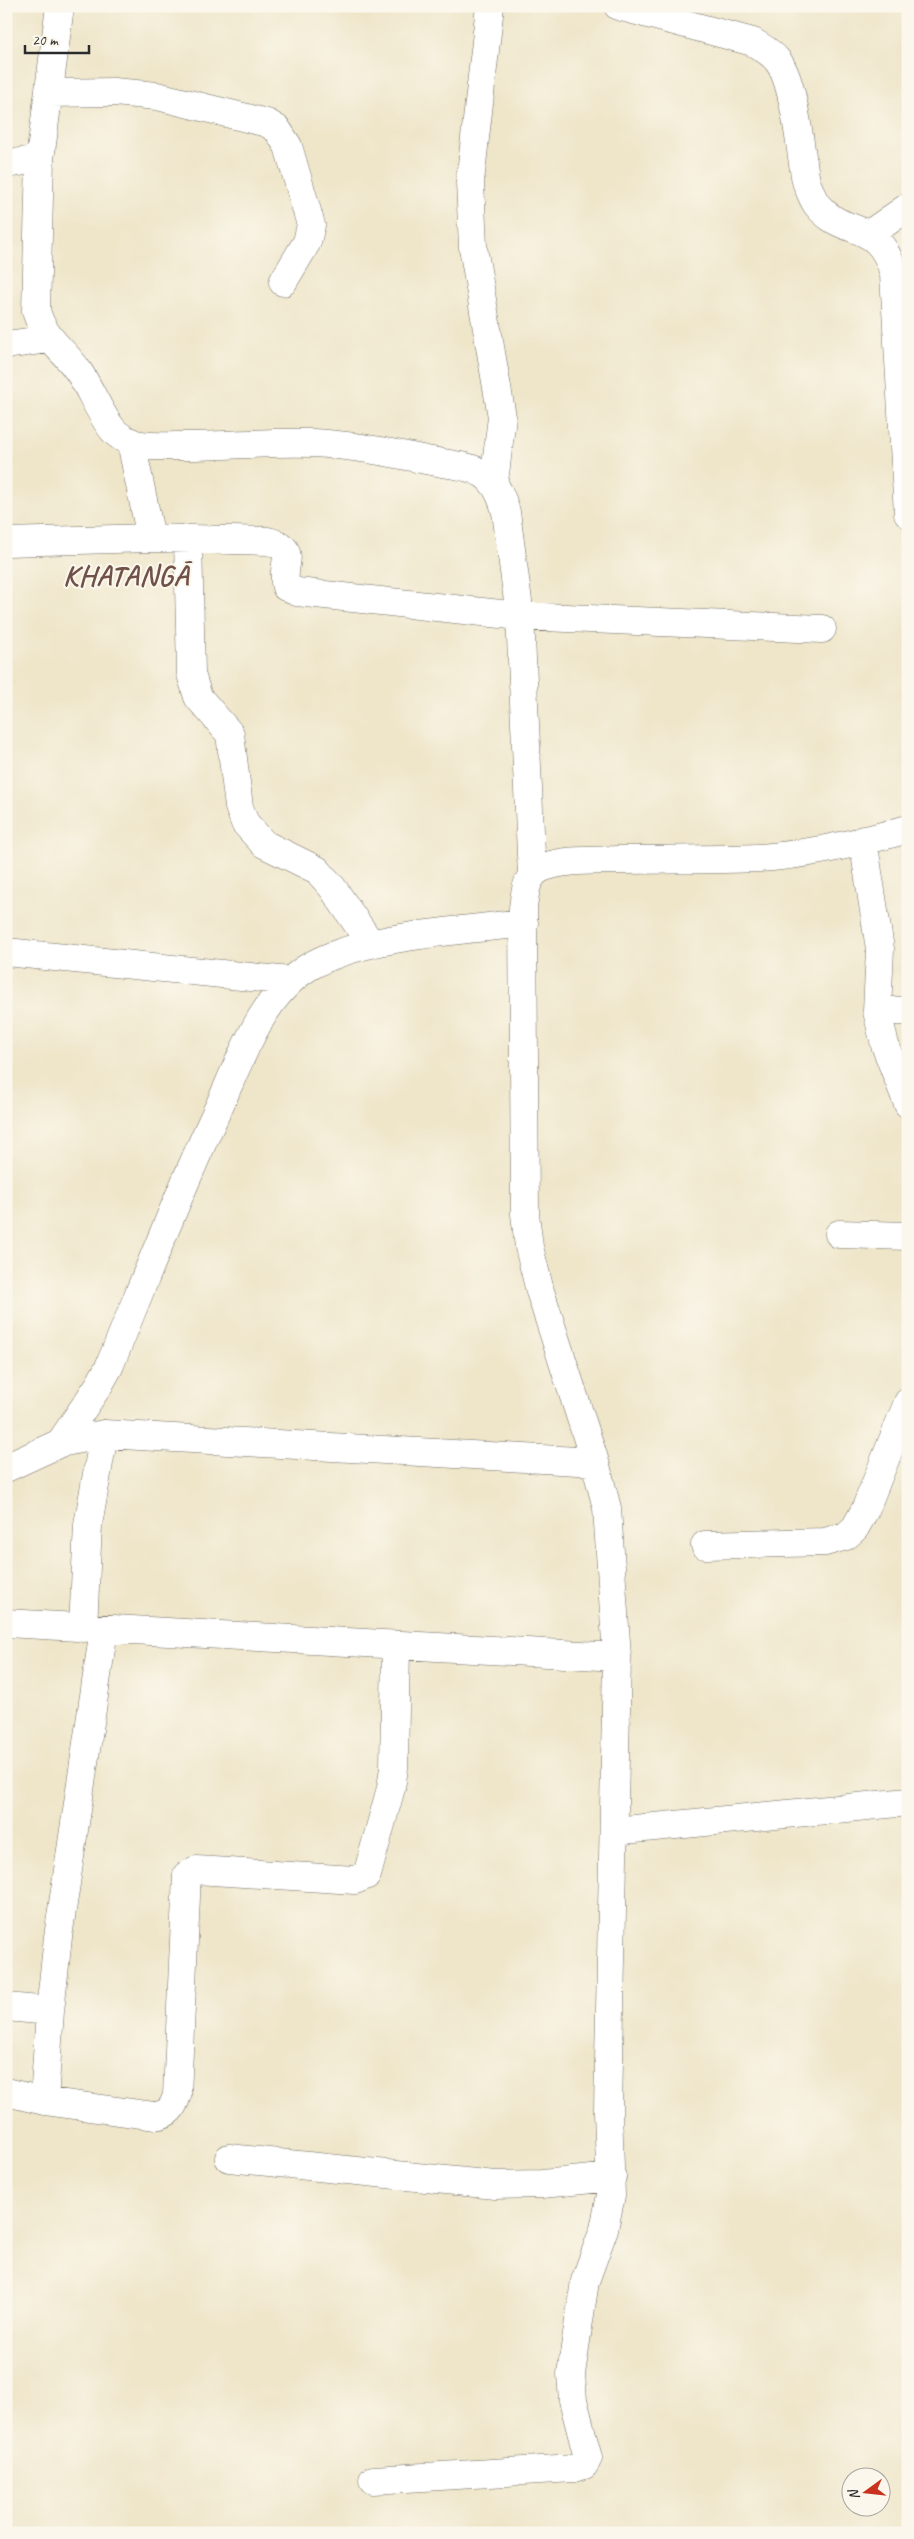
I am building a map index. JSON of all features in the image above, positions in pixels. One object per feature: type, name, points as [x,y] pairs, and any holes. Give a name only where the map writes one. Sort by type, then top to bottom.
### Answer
[{"type":"street","points":[[60,6],[40,159],[36,311],[40,325],[49,340],[77,369],[115,433],[131,442],[143,446],[204,447],[313,443],[392,452],[471,469],[486,474],[494,482],[506,512],[520,616],[532,875]]},
{"type":"street","points":[[490,6],[470,182],[470,211],[473,246],[502,416],[494,482]]},
{"type":"street","points":[[618,6],[753,42],[769,52],[779,62],[790,90],[806,181],[811,194],[824,212],[868,234],[886,251],[894,275],[908,514]]},
{"type":"street","points":[[49,93],[114,92],[157,96],[267,123],[277,129],[288,146],[311,225],[307,242],[284,282]]},
{"type":"street","points":[[6,164],[40,159]]},
{"type":"street","points":[[868,234],[908,207]]},
{"type":"street","points":[[6,346],[49,340]]},
{"type":"street","points":[[131,442],[151,538]]},
{"type":"street","points":[[6,542],[151,538],[268,541],[278,544],[285,550],[287,556],[285,582],[286,586],[293,591],[520,616],[822,629]]},
{"type":"street","points":[[188,539],[191,674],[198,697],[230,734],[239,806],[246,823],[264,844],[317,870],[332,887],[371,944]]},
{"type":"street","points":[[373,2480],[580,2468],[587,2462],[587,2452],[572,2391],[571,2374],[580,2307],[590,2266],[608,2212],[612,2177],[608,2111],[617,1657],[607,1508],[595,1462],[540,1291],[529,1247],[525,1214],[524,922],[526,887],[532,875],[542,868],[552,865],[593,861],[760,858],[801,853],[908,829]]},
{"type":"street","points":[[863,840],[880,949],[877,1011],[885,1046],[908,1104]]},
{"type":"street","points":[[60,1443],[99,1386],[109,1366],[188,1174],[250,1039],[272,1003],[290,981],[327,958],[371,944],[524,922]]},
{"type":"street","points":[[6,952],[290,981]]},
{"type":"street","points":[[877,1011],[908,1011]]},
{"type":"street","points":[[838,1234],[908,1236]]},
{"type":"street","points":[[705,1545],[825,1542],[846,1536],[855,1528],[865,1510],[908,1402]]},
{"type":"street","points":[[6,1468],[60,1443],[104,1434],[595,1462]]},
{"type":"street","points":[[44,2101],[50,2011],[94,1628],[88,1525],[104,1434]]},
{"type":"street","points":[[6,1624],[617,1657]]},
{"type":"street","points":[[6,2092],[44,2101],[155,2116],[170,2111],[174,2106],[177,2095],[186,1878],[190,1871],[349,1880],[359,1880],[367,1875],[391,1788],[394,1768],[396,1644]]},
{"type":"street","points":[[614,1831],[908,1802]]},
{"type":"street","points":[[6,2007],[50,2011]]},
{"type":"street","points":[[229,2158],[495,2185],[542,2184],[612,2177]]},
{"type":"district","name":"KHATANGĀ","points":[[126,575]]}]
